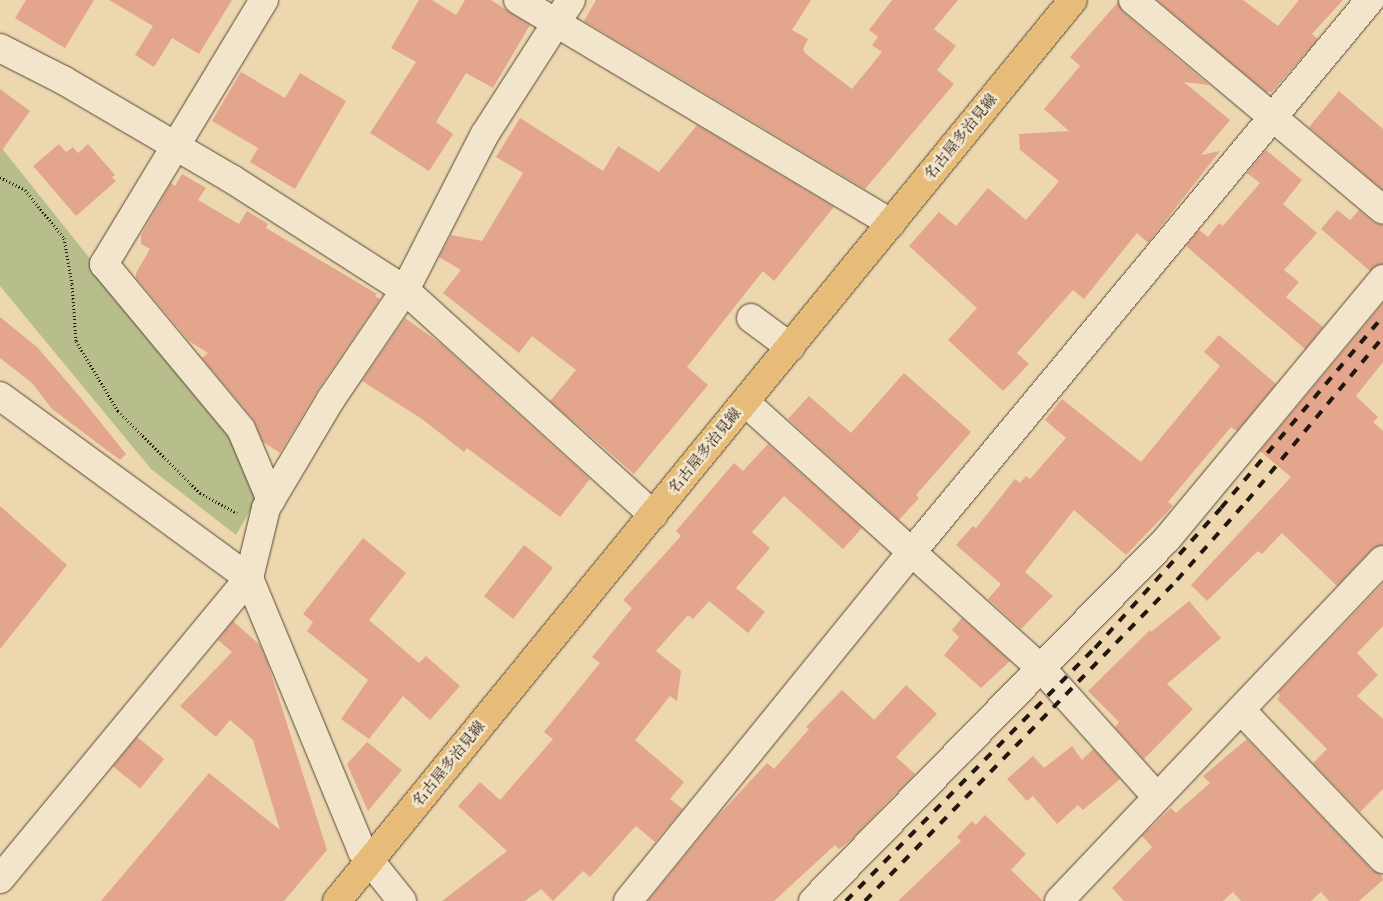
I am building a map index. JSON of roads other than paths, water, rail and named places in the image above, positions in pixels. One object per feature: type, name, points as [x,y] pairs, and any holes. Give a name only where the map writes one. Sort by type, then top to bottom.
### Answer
[{"type":"main road","name":"名古屋多治見線","points":[[337,901],[1073,0]]},
{"type":"street","points":[[264,0],[178,147],[104,264],[241,428],[271,500]]},
{"type":"street","points":[[518,0],[891,224]]},
{"type":"street","points":[[0,878],[249,578],[262,526],[271,500],[331,399],[405,290],[485,134],[571,0]]},
{"type":"street","points":[[1133,0],[1383,210]]},
{"type":"street","points":[[628,901],[911,553],[1370,0]]},
{"type":"street","points":[[0,48],[63,80],[178,147],[405,290],[653,515]]},
{"type":"street","points":[[813,901],[1168,539],[1383,278]]},
{"type":"street","points":[[751,318],[790,347]]},
{"type":"street","points":[[0,396],[249,578],[362,851],[402,901]]},
{"type":"street","points":[[745,402],[1042,669],[1157,797]]},
{"type":"street","points":[[1059,901],[1383,560]]},
{"type":"street","points":[[1241,710],[1383,859]]},
{"type":"railway","points":[[846,901],[1095,648],[1221,508],[1383,316]]},
{"type":"railway","points":[[865,901],[1177,580],[1247,501],[1383,337]]}]
